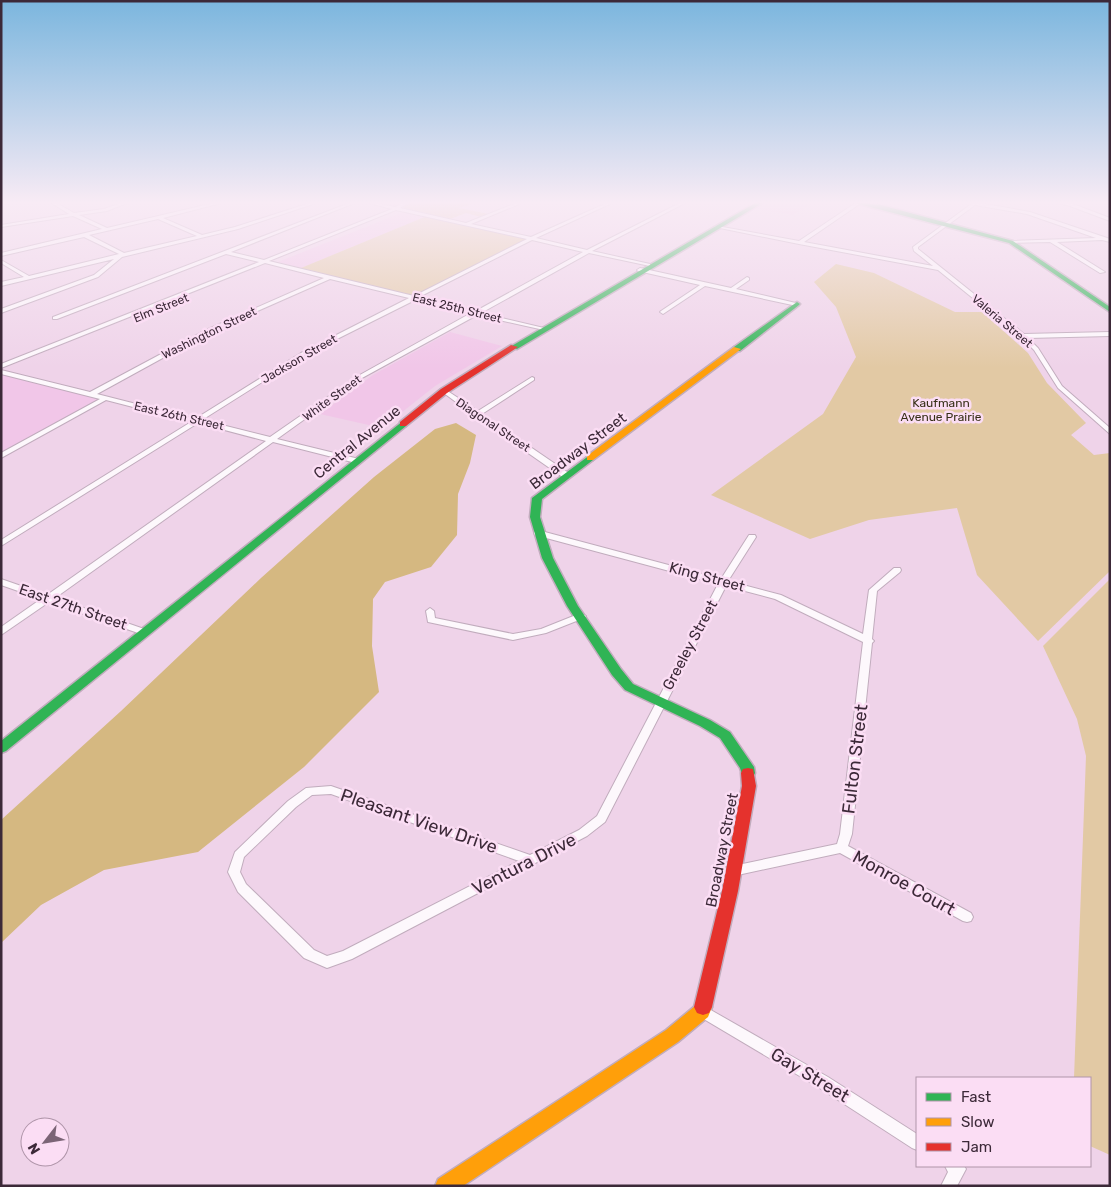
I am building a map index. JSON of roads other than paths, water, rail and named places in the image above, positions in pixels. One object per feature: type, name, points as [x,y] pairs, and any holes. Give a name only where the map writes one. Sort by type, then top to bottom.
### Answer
[{"type":"main road","name":"Central Avenue","points":[[1,748],[444,391],[542,329],[663,257]]},
{"type":"main road","points":[[1033,257],[1110,310]]},
{"type":"main road","name":"Broadway Street","points":[[702,1011],[733,871],[749,786],[747,767],[725,735],[705,723],[630,687],[620,677],[551,568],[538,533],[533,506],[537,498],[798,304]]},
{"type":"main road","points":[[445,1186],[672,1036],[702,1011]]},
{"type":"street","points":[[1,284],[108,257]]},
{"type":"street","points":[[1,311],[96,276],[118,257]]},
{"type":"street","points":[[55,318],[212,257]]},
{"type":"street","name":"East 25th Street","points":[[246,257],[542,329]]},
{"type":"street","name":"Elm Street","points":[[1,366],[275,257]]},
{"type":"street","name":"Elm Street","points":[[1,372],[286,257]]},
{"type":"street","name":"Jackson Street","points":[[1,544],[303,354],[494,257]]},
{"type":"street","name":"White Street","points":[[1,632],[275,440],[360,377],[577,257]]},
{"type":"street","points":[[606,257],[704,284],[798,304]]},
{"type":"street","points":[[875,257],[941,270]]},
{"type":"street","name":"Valeria Street","points":[[927,257],[1036,349],[1060,386],[1110,432]]},
{"type":"street","points":[[1078,257],[1102,272]]},
{"type":"street","points":[[1,261],[28,276]]},
{"type":"street","name":"Washington Street","points":[[90,395],[208,331],[331,277]]},
{"type":"street","points":[[732,290],[747,279]]},
{"type":"street","points":[[663,312],[704,284]]},
{"type":"street","points":[[1022,336],[1110,334]]},
{"type":"street","name":"East 26th Street","points":[[1,372],[356,461]]},
{"type":"street","points":[[477,415],[532,379]]},
{"type":"street","name":"Diagonal Street","points":[[444,391],[567,476]]},
{"type":"street","points":[[1,456],[104,399]]},
{"type":"street","name":"King Street","points":[[538,533],[724,581],[778,597],[824,618],[869,642]]},
{"type":"street","name":"Greeley Street","points":[[660,702],[724,581],[752,537]]},
{"type":"street","name":"Fulton Street","points":[[841,848],[846,834],[874,590],[897,570]]},
{"type":"street","name":"East 27th Street","points":[[1,582],[144,632]]},
{"type":"street","points":[[430,611],[431,620],[514,637],[543,631],[581,616]]},
{"type":"street","name":"Ventura Drive","points":[[327,962],[347,955],[583,833],[601,818],[660,702]]},
{"type":"street","name":"Pleasant View Drive","points":[[327,962],[309,954],[242,888],[234,872],[239,855],[292,804],[310,791],[331,790],[531,860]]},
{"type":"street","points":[[733,871],[841,848]]},
{"type":"street","name":"Monroe Court","points":[[841,848],[967,917]]},
{"type":"street","name":"Gay Street","points":[[702,1011],[823,1082],[916,1142]]},
{"type":"street","points":[[949,1186],[955,1167]]},
{"type":"park label","name":"Kaufmann Avenue Prairie","points":[[941,410]]}]
